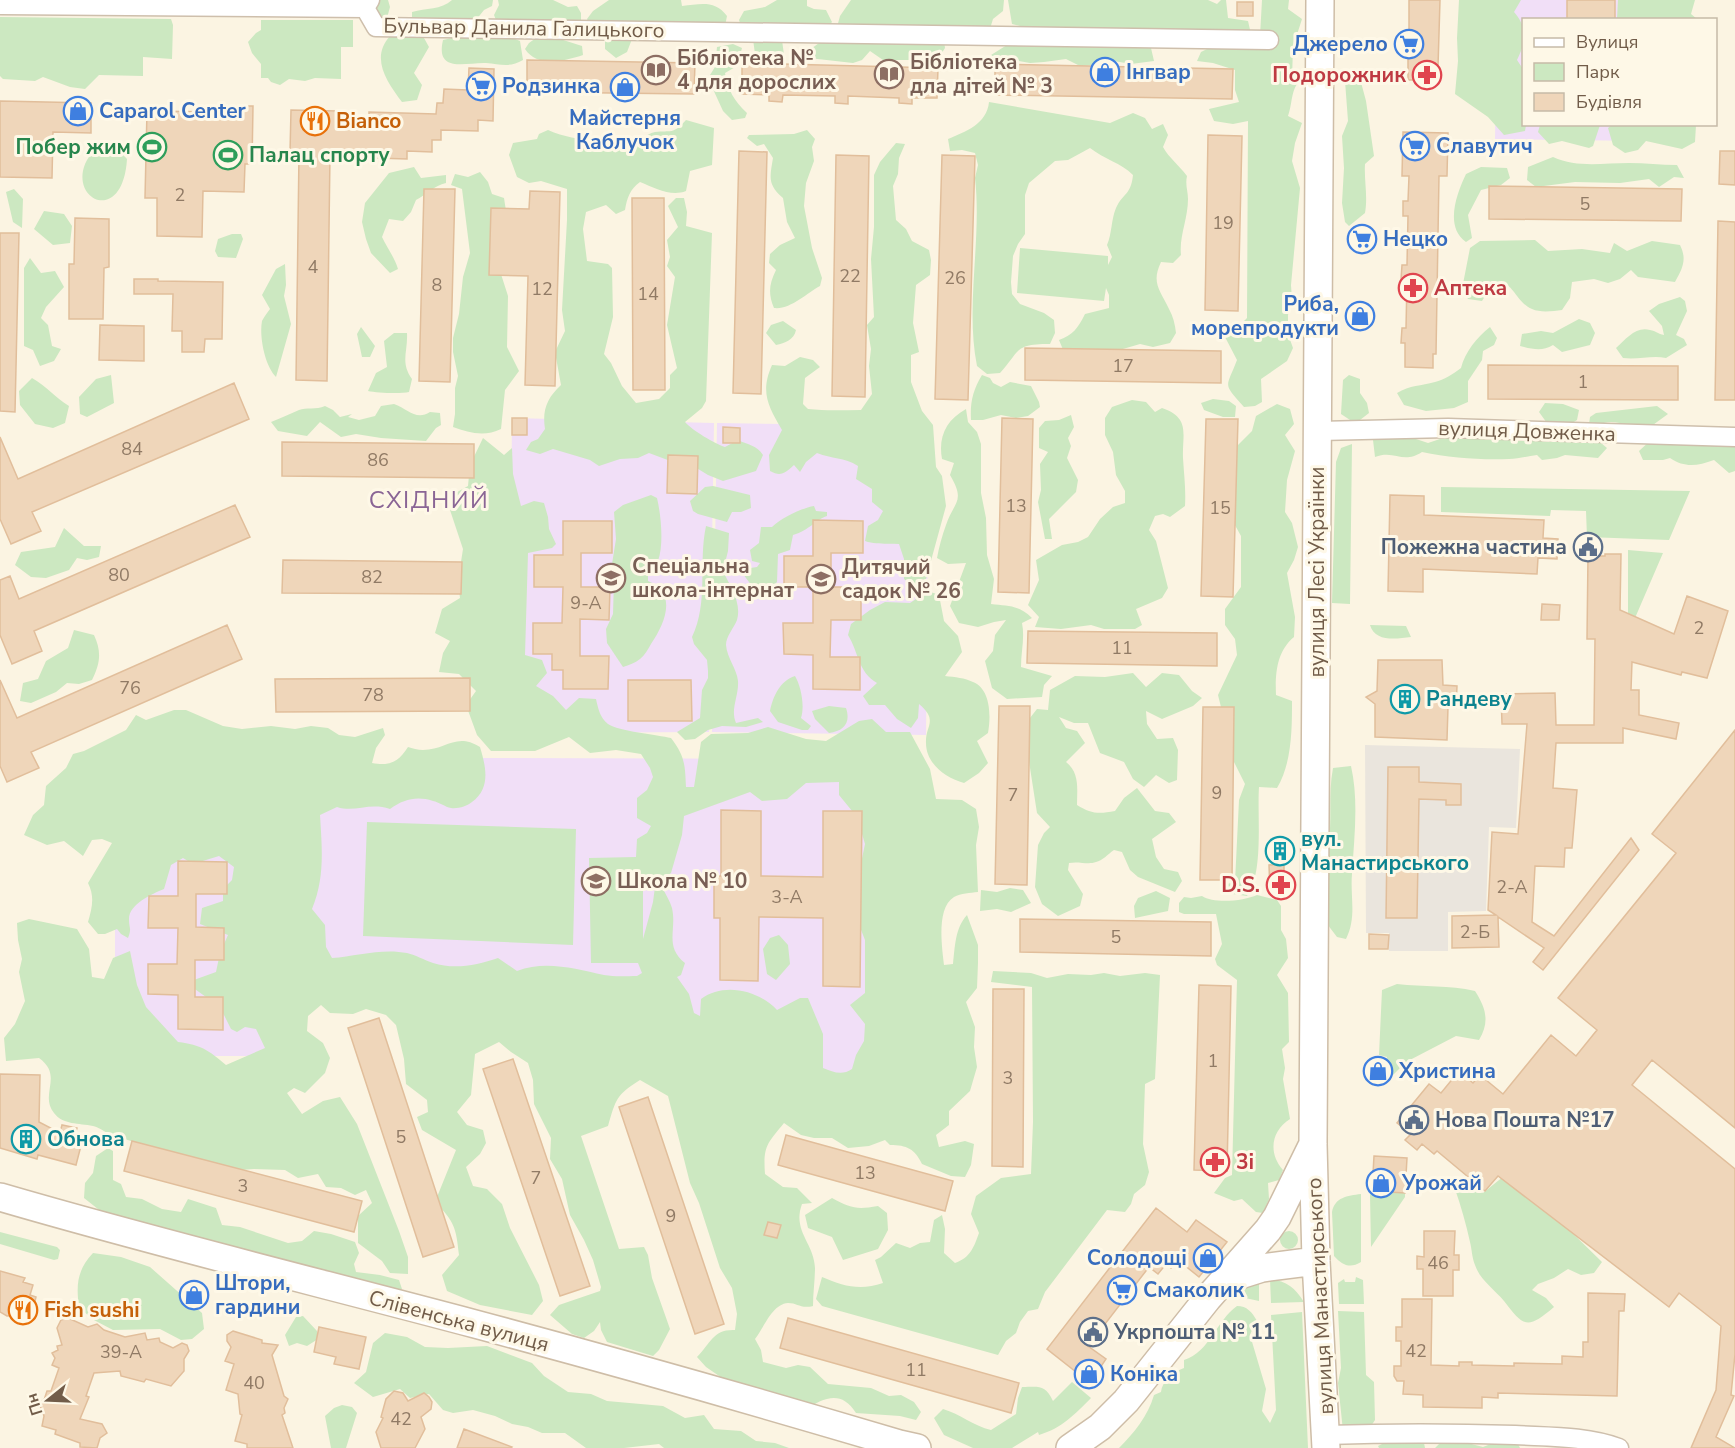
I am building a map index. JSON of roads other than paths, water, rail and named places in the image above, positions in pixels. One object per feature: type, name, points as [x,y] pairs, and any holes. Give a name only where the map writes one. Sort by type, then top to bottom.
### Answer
[{"type":"main road","name":"вулиця Лесі Українки","points":[[1313,1144],[1320,0]]},
{"type":"main road","points":[[1304,1262],[1280,1257],[1271,1242],[1273,1224],[1313,1144]]},
{"type":"main road","name":"вулиця Манастирського","points":[[1313,1144],[1315,1228],[1304,1262],[1326,1441]]},
{"type":"main road","name":"Слівенська вулиця","points":[[0,1197],[488,1328],[917,1448]]},
{"type":"main road","points":[[1070,1448],[1100,1427],[1126,1401],[1208,1298],[1273,1224],[1287,1213],[1305,1218],[1315,1228]]},
{"type":"main road","points":[[1227,1279],[1262,1268],[1304,1262]]},
{"type":"street","name":"Бульвар Данила Галицького","points":[[0,5],[367,4],[376,27],[1269,40]]},
{"type":"street","name":"вулиця Довженка","points":[[1319,431],[1448,428],[1735,437]]},
{"type":"street","points":[[1326,1441],[1413,1432],[1567,1437],[1619,1448]]},
{"type":"place","name":"Джерело","points":[[1409,44]]},
{"type":"place","name":"Бібліотека № 4 для дорослих","points":[[656,70]]},
{"type":"place","name":"Інгвар","points":[[1105,72]]},
{"type":"place","name":"Бібліотека дла дітей № 3","points":[[889,74]]},
{"type":"place","name":"Подорожник","points":[[1427,75]]},
{"type":"place","name":"Родзинка","points":[[481,86]]},
{"type":"place","name":"Майстерня Каблучок","points":[[625,87]]},
{"type":"place","name":"Caparol Center","points":[[78,111]]},
{"type":"place","name":"Bianco","points":[[315,121]]},
{"type":"place","name":"Славутич","points":[[1415,146]]},
{"type":"place","name":"Побер жим","points":[[152,147]]},
{"type":"place","name":"Палац спорту","points":[[228,155]]},
{"type":"place","name":"Нецко","points":[[1362,239]]},
{"type":"place","name":"Аптека","points":[[1413,288]]},
{"type":"place","name":"Риба, морепродукти","points":[[1360,316]]},
{"type":"place","name":"Пожежна частина","points":[[1588,547]]},
{"type":"place","name":"Спеціальна школа-інтернат","points":[[611,578]]},
{"type":"place","name":"Дитячий садок № 26","points":[[821,579]]},
{"type":"place","name":"Рандеву","points":[[1405,699]]},
{"type":"place","name":"вул. Манастирського","points":[[1280,851]]},
{"type":"place","name":"Школа № 10","points":[[596,881]]},
{"type":"place","name":"D.S.","points":[[1281,885]]},
{"type":"place","name":"Христина","points":[[1378,1071]]},
{"type":"place","name":"Нова Пошта №17","points":[[1414,1120]]},
{"type":"place","name":"Обнова","points":[[26,1139]]},
{"type":"place","name":"3і","points":[[1215,1162]]},
{"type":"place","name":"Урожай","points":[[1381,1183]]},
{"type":"place","name":"Солодощі","points":[[1208,1258]]},
{"type":"place","name":"Смаколик","points":[[1122,1290]]},
{"type":"place","name":"Штори, гардини","points":[[194,1295]]},
{"type":"place","name":"Fish sushi","points":[[23,1310]]},
{"type":"place","name":"Укрпошта № 11","points":[[1093,1332]]},
{"type":"place","name":"Коніка","points":[[1089,1374]]},
{"type":"district","name":"СХІДНИЙ","points":[[429,500]]}]
